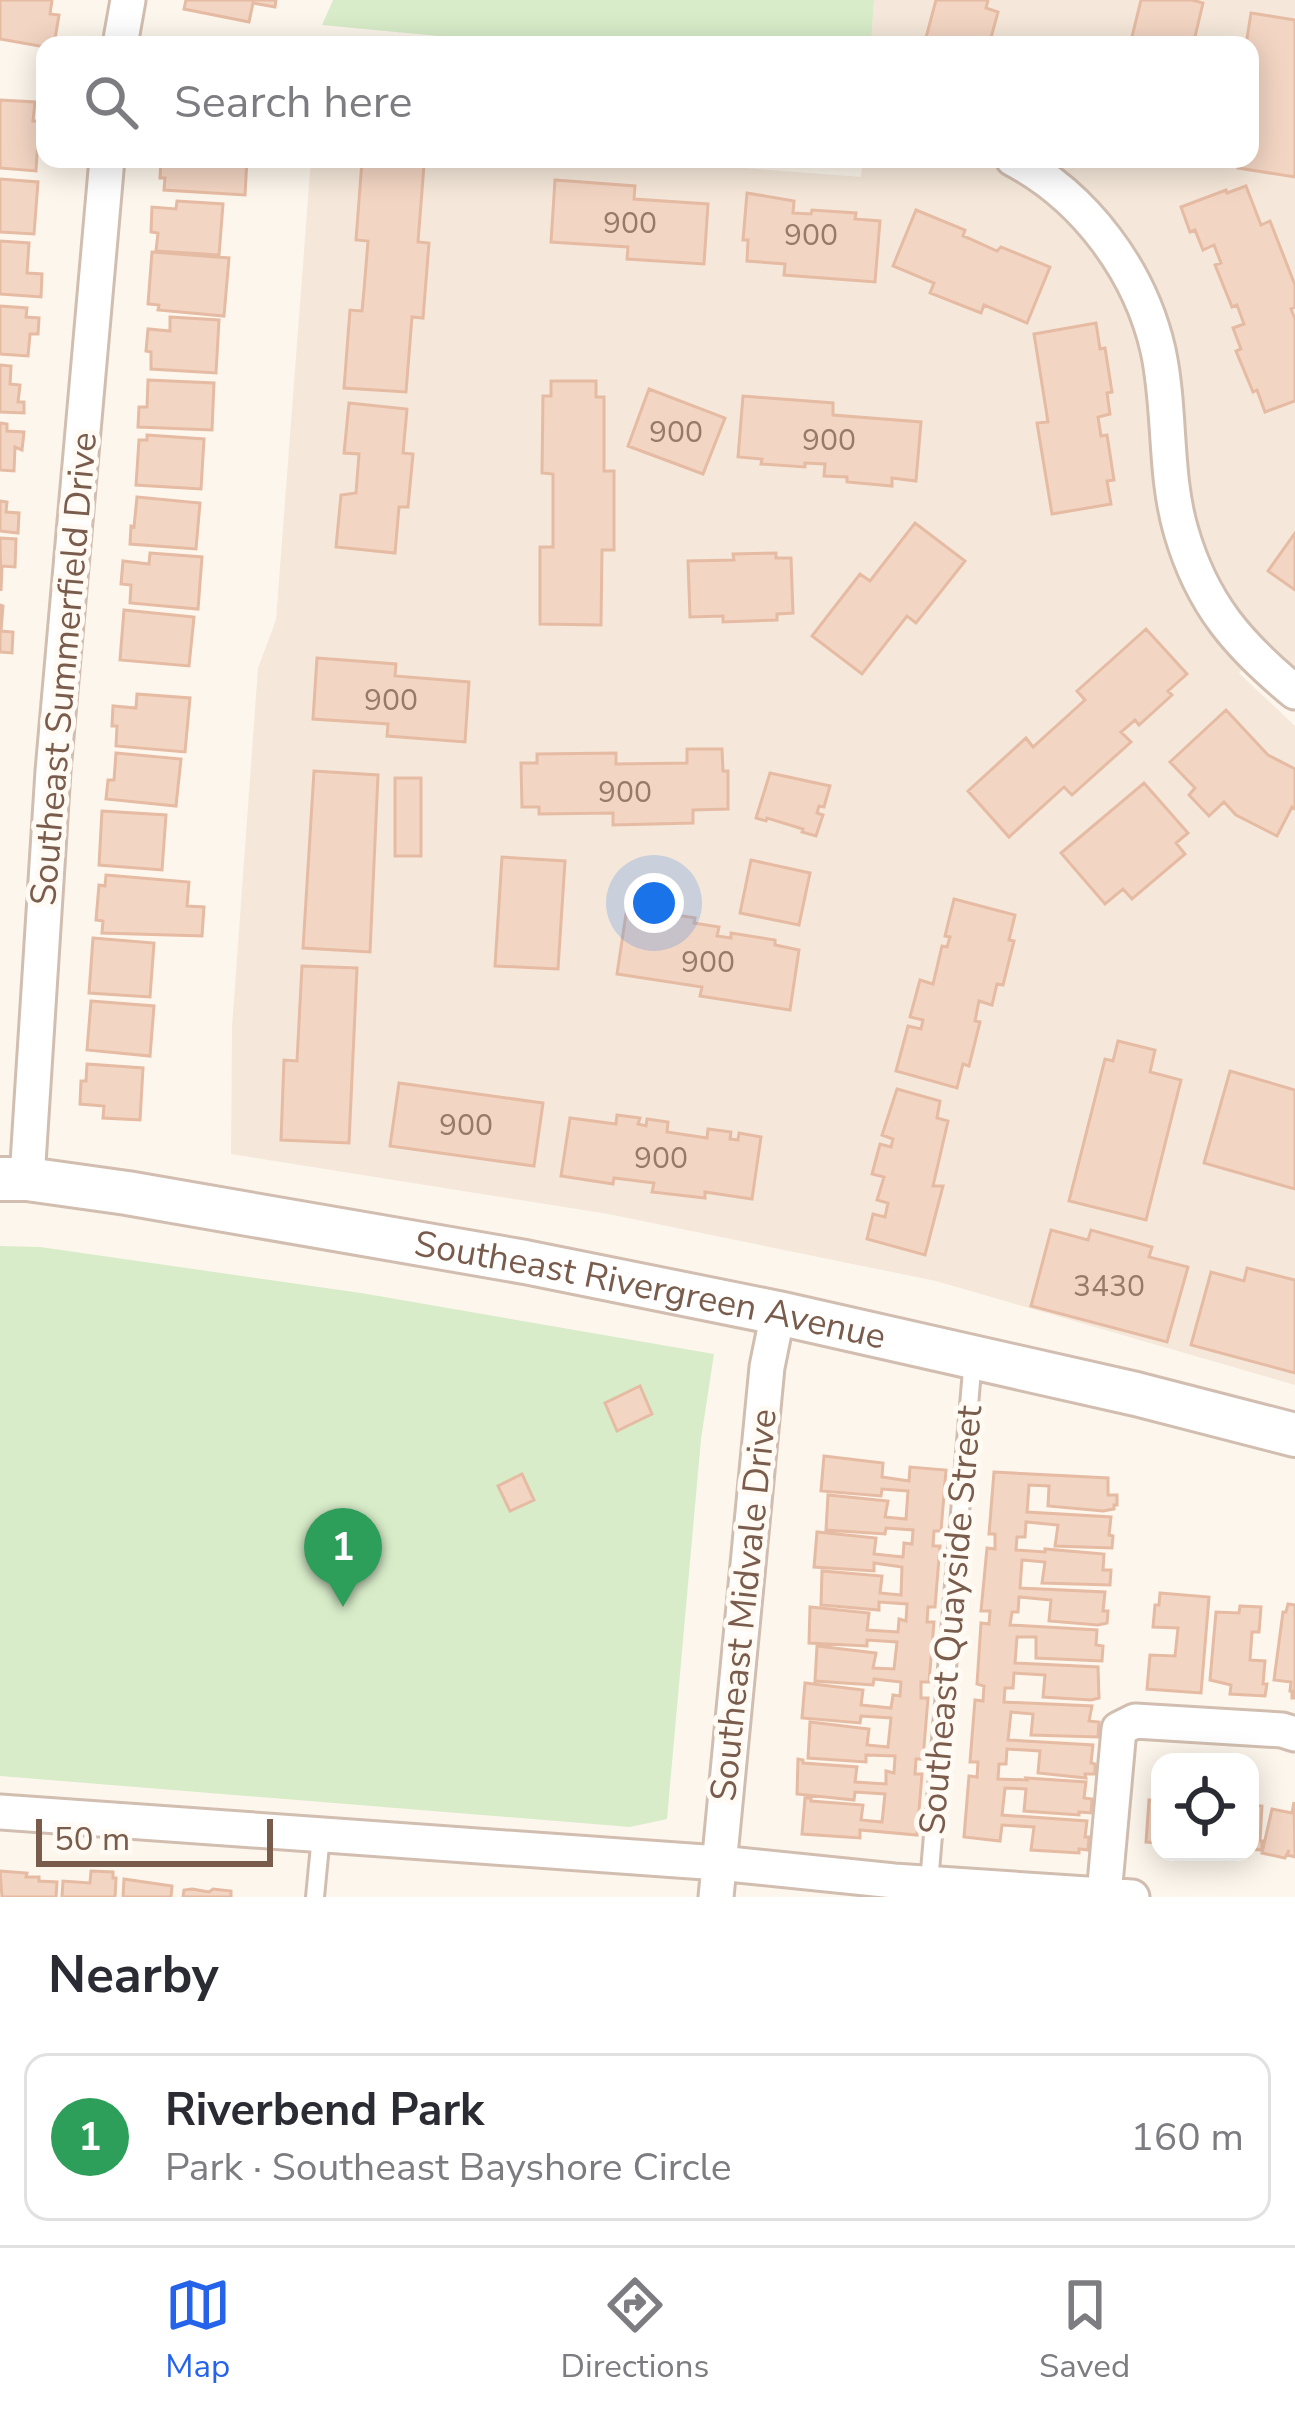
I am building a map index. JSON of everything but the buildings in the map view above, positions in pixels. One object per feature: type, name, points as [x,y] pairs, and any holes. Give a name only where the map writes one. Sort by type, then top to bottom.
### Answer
[{"type":"street","points":[[122,36],[128,0]]},
{"type":"street","name":"Southeast Summerfield Drive","points":[[14,1179],[105,168]]},
{"type":"street","points":[[1027,168],[1060,189],[1088,219],[1121,261],[1142,299],[1158,351],[1180,530],[1197,574],[1221,619],[1253,658],[1295,692]]},
{"type":"street","name":"Southeast Rivergreen Avenue","points":[[14,1179],[127,1192],[525,1262],[778,1313],[1295,1435]]},
{"type":"street","name":"Southeast Midvale Drive","points":[[716,1897],[767,1367],[778,1313]]},
{"type":"street","points":[[0,1811],[1118,1896],[1118,1729],[1136,1721],[1295,1734]]},
{"type":"lane","name":"Southeast Quayside Street","points":[[929,1883],[973,1357]]},
{"type":"lane","points":[[315,1897],[321,1835]]},
{"type":"shaded area","points":[[874,0],[1295,0],[1295,675],[1265,646],[1239,673],[1295,726],[1295,1385],[936,1281],[608,1214],[231,1154],[232,1027],[258,668],[276,620],[310,168],[744,168],[861,177],[862,168],[1259,168],[1259,36],[872,36]]},
{"type":"green space","points":[[333,0],[874,0],[872,36],[439,36],[322,25]]},
{"type":"green space","points":[[0,1246],[40,1247],[361,1293],[714,1354],[701,1439],[667,1819],[630,1827],[0,1776]]},
{"type":"place","name":"Riverbend Park","points":[[343,1607]]}]
